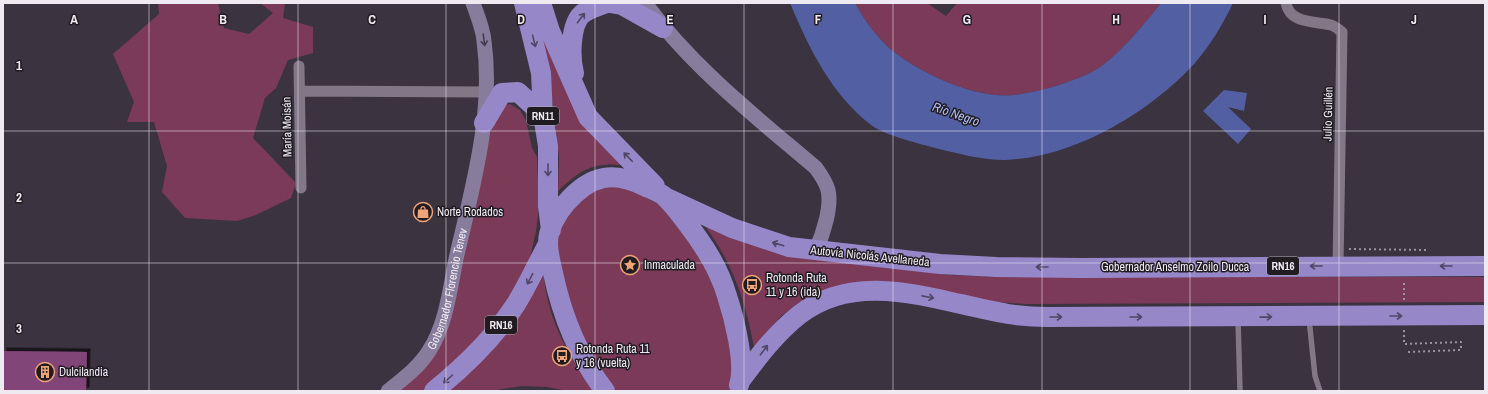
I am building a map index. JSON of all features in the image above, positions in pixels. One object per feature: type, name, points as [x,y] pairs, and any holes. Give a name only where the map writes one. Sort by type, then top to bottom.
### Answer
[{"type":"highway","points":[[579,96],[572,65],[573,30],[582,14],[606,3]]},
{"type":"highway","points":[[610,3],[622,4],[663,28]]},
{"type":"highway","name":"RN11","points":[[538,4],[588,117],[666,197],[707,251],[720,275],[732,312],[737,337],[739,387]]},
{"type":"highway","name":"RN11","points":[[538,4],[543,115],[548,146],[549,237],[557,290],[571,334],[587,365],[604,391]]},
{"type":"highway","points":[[484,123],[502,93],[518,92],[543,115]]},
{"type":"highway","name":"RN11","points":[[549,237],[556,218],[569,199],[584,186],[598,179],[607,177],[626,178],[666,197]]},
{"type":"highway","name":"Autovía Nicolás Avellaneda","points":[[666,197],[726,226],[789,247],[940,264],[996,267],[1081,268]]},
{"type":"highway","name":"RN16","points":[[434,391],[462,367],[498,328],[516,304],[549,237]]},
{"type":"highway","name":"Gobernador Anselmo Zoilo Ducca","points":[[1081,268],[1338,257],[1485,266]]},
{"type":"highway","points":[[739,387],[770,342],[800,314],[826,300],[854,292],[890,291],[913,294],[995,312],[1025,316],[1485,316]]},
{"type":"street","name":"Gobernador Florencio Tenev","points":[[388,391],[413,370],[425,357],[433,344],[441,325],[484,123],[486,92],[484,41],[473,3]]},
{"type":"street","points":[[644,3],[663,28],[695,61],[816,168],[824,179],[828,191],[825,224],[823,236],[816,250]]},
{"type":"street","name":"Julio Guillén","points":[[1286,3],[1287,11],[1297,20],[1333,26],[1342,32],[1338,257]]},
{"type":"street","name":"María Moisán","points":[[299,66],[301,188]]},
{"type":"street","points":[[300,91],[486,92]]},
{"type":"lane","points":[[1309,316],[1315,376],[1320,391]]},
{"type":"lane","points":[[1238,317],[1240,391]]},
{"type":"path","points":[[1338,257],[1410,249]]},
{"type":"path","points":[[1404,344],[1461,342],[1461,350],[1408,352]]},
{"type":"shaded area","points":[[158,3],[218,3],[224,28],[249,34],[273,13],[260,3],[285,3],[283,18],[313,27],[313,53],[288,60],[276,88],[265,98],[253,138],[296,183],[291,198],[256,215],[237,221],[185,218],[162,192],[167,166],[154,122],[127,122],[134,102],[113,54],[159,14]]},
{"type":"shaded area","points":[[855,3],[927,3],[946,16],[957,3],[1161,3],[1134,36],[1119,51],[1103,65],[1093,71],[1059,85],[1015,95],[1000,95],[984,93],[951,84],[906,61],[877,36]]},
{"type":"shaded area","points":[[536,14],[623,165],[603,165],[587,169],[573,178],[558,191],[559,157],[548,65]]},
{"type":"shaded area","points":[[510,104],[520,110],[526,121],[532,148],[537,157],[539,206],[536,231],[530,258],[500,318],[424,391],[396,391],[450,317],[465,252],[483,154],[490,133],[492,119],[505,105]]},
{"type":"shaded area","points":[[622,186],[661,205],[706,263],[731,340],[733,382],[730,391],[616,391],[602,374],[592,356],[575,317],[563,282],[558,257],[559,233],[566,218],[590,193],[601,188]]},
{"type":"shaded area","points":[[702,222],[858,264],[951,275],[995,277],[1485,277],[1485,302],[1026,304],[996,302],[937,292],[798,304],[781,316],[754,347],[742,297],[736,281],[722,251]]},
{"type":"shaded area","points":[[543,271],[549,305],[560,335],[575,363],[594,391],[568,391],[547,387],[521,386],[491,391],[444,391]]},
{"type":"water","name":"Río Negro","points":[[790,3],[855,3],[877,36],[906,61],[935,77],[967,89],[1000,95],[1015,95],[1071,81],[1103,65],[1134,36],[1161,3],[1233,3],[1216,35],[1194,64],[1176,82],[1132,115],[1108,130],[1083,142],[1057,151],[1031,157],[996,160],[963,155],[914,142],[885,133],[871,125],[857,113],[833,85],[813,53]]},
{"type":"water","points":[[1224,90],[1247,93],[1244,111],[1228,107],[1251,129],[1238,144],[1203,111]]},
{"type":"building","name":"Dulcilandia","points":[[3,351],[87,352],[86,391],[3,391]]},
{"type":"place","name":"Norte Rodados","points":[[423,212]]},
{"type":"place","name":"Inmaculada","points":[[630,265]]},
{"type":"place","name":"Rotonda Ruta 11 y 16 (ida)","points":[[752,285]]},
{"type":"place","name":"Rotonda Ruta 11 y 16 (vuelta)","points":[[562,356]]},
{"type":"place","name":"Dulcilandia","points":[[45,372]]}]
